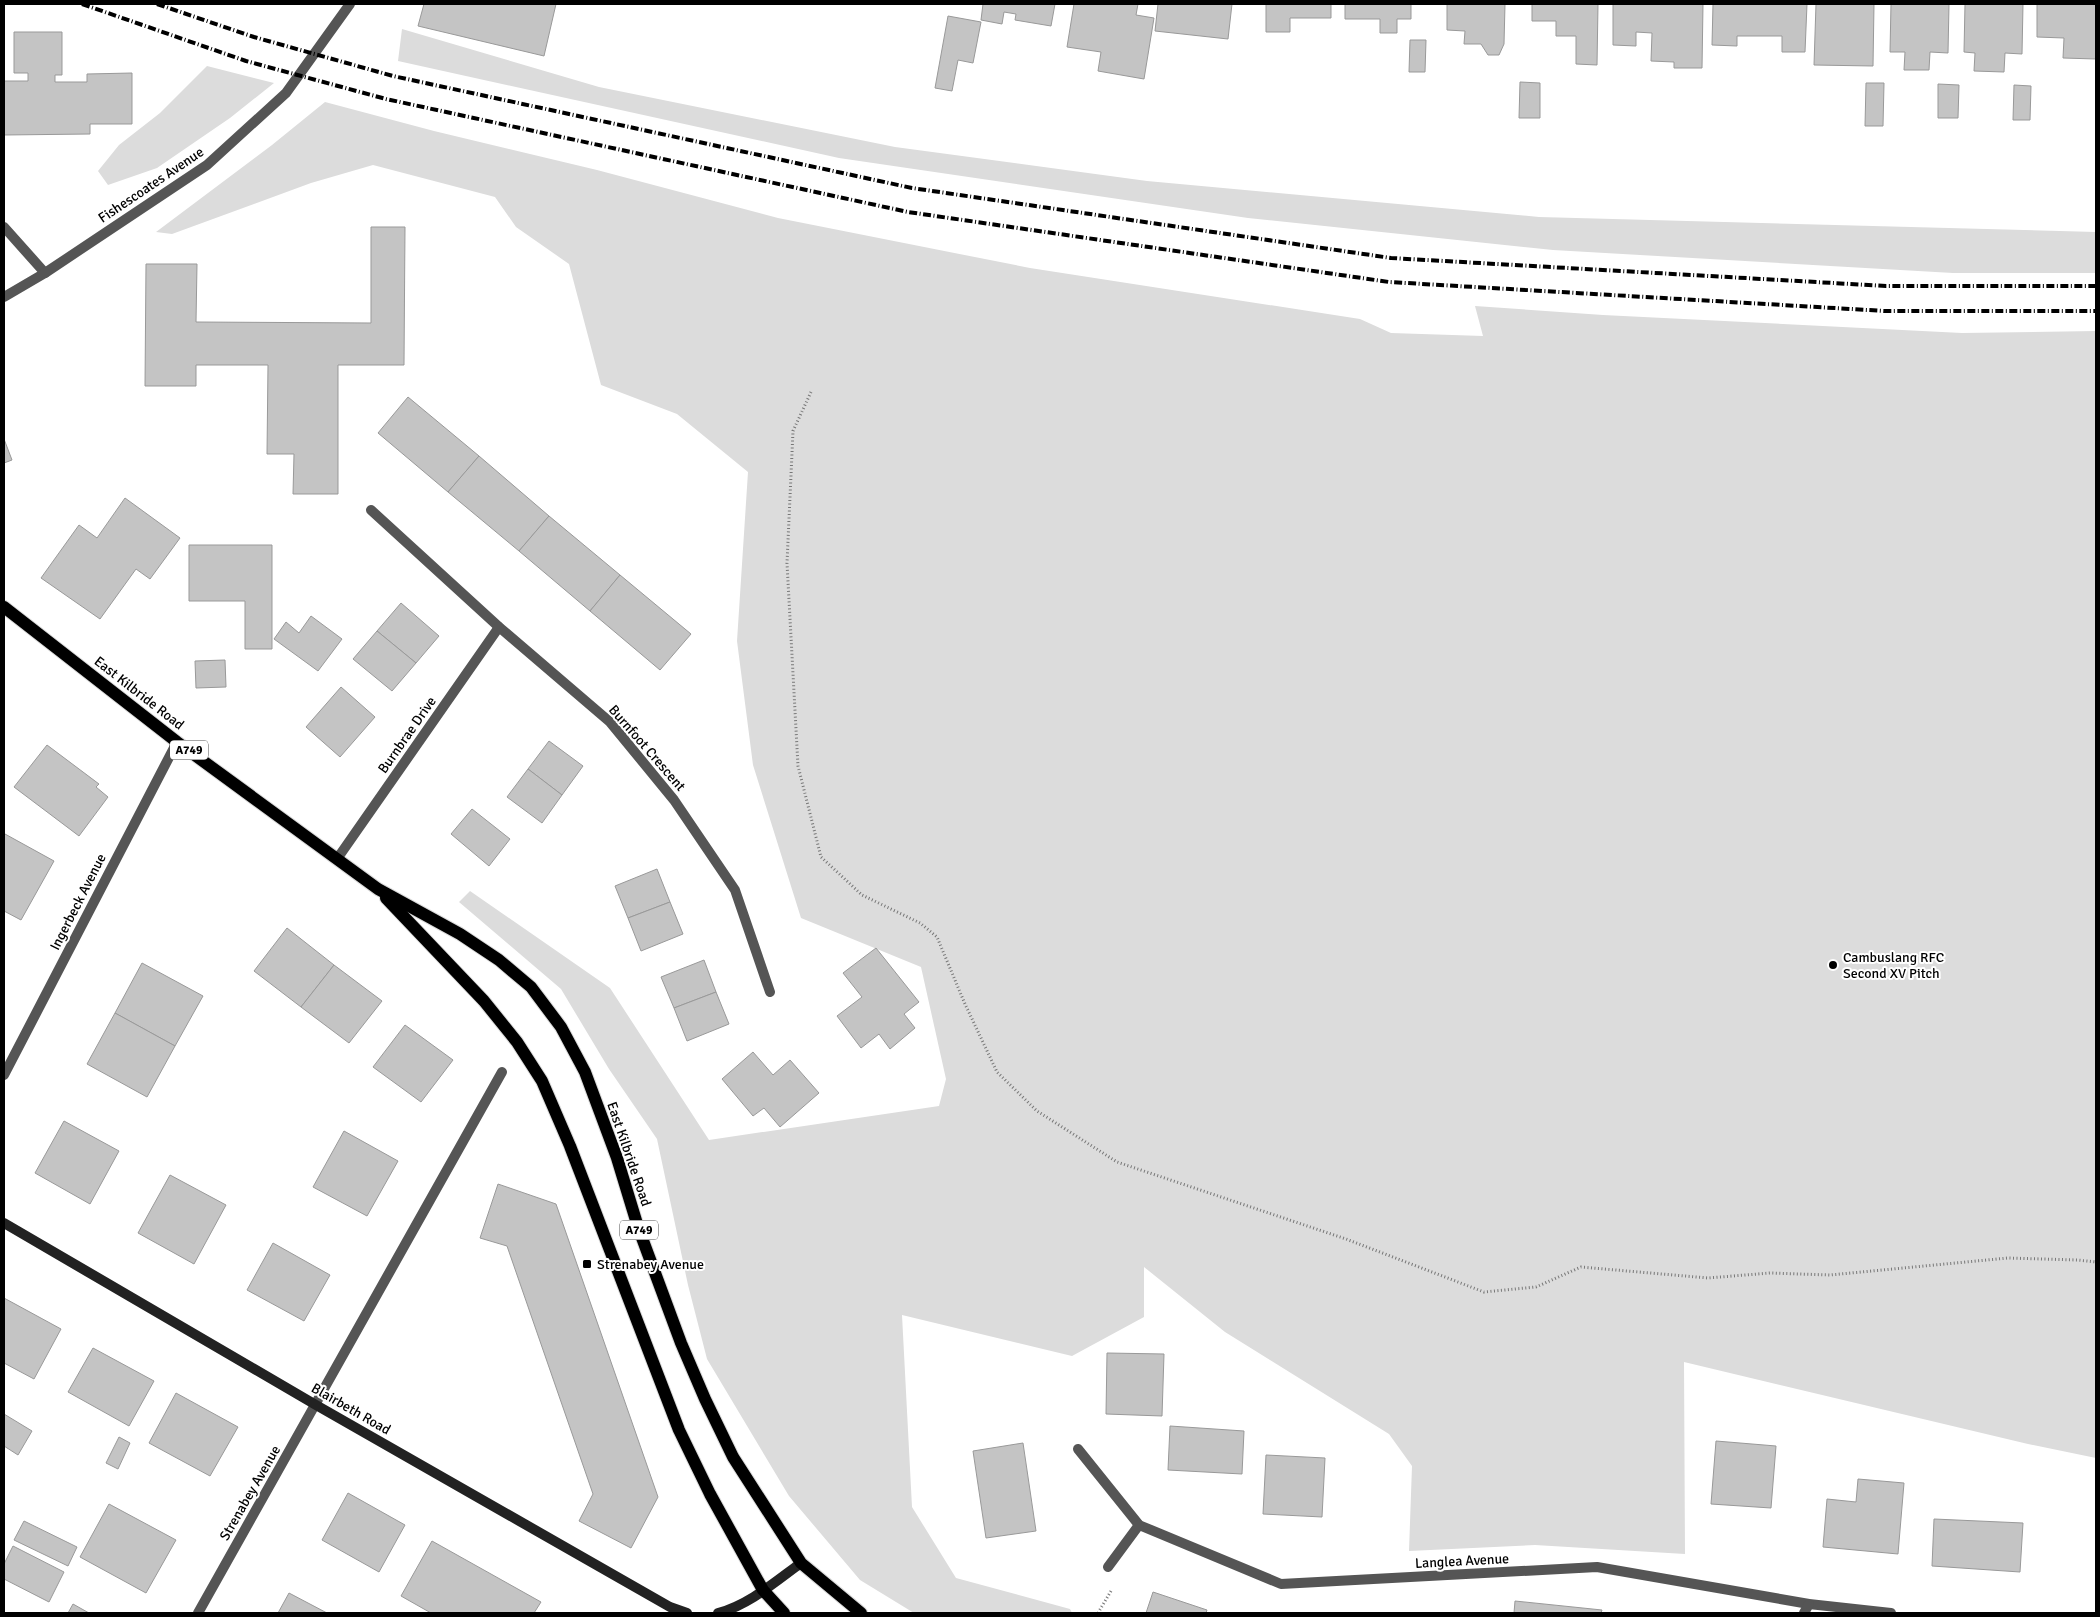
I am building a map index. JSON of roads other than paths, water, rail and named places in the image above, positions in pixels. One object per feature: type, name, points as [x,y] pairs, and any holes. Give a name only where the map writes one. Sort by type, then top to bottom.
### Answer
[{"type":"main road","name":"East Kilbride Road","points":[[4,607],[177,742],[378,889],[460,934],[499,960],[531,987],[561,1026],[585,1072],[617,1158],[638,1227],[704,1399],[733,1457],[801,1562],[861,1613]]},
{"type":"main road","name":"East Kilbride Road","points":[[378,889],[484,1001],[517,1042],[542,1081],[581,1174],[679,1430],[710,1494],[763,1590],[784,1613]]},
{"type":"street","name":"Fishescoates Avenue","points":[[4,297],[45,273],[207,165],[286,93],[350,4]]},
{"type":"street","points":[[4,227],[45,273]]},
{"type":"street","name":"Burnfoot Crescent","points":[[370,510],[499,627],[610,722],[674,800],[735,890],[770,992]]},
{"type":"street","name":"Burnbrae Drive","points":[[337,858],[499,627]]},
{"type":"street","name":"Ingerbeck Avenue","points":[[4,1075],[177,742]]},
{"type":"street","name":"Strenabey Avenue","points":[[198,1613],[502,1072]]},
{"type":"street","name":"Blairbeth Road","points":[[4,1223],[671,1610],[687,1613]]},
{"type":"street","name":"Langlea Avenue","points":[[1078,1449],[1139,1525],[1281,1584],[1597,1567],[1806,1609],[1892,1613]]},
{"type":"street","points":[[1108,1567],[1139,1525]]},
{"type":"street","points":[[718,1613],[735,1606],[763,1590],[801,1562]]},
{"type":"railway","points":[[82,4],[246,61],[386,99],[908,212],[1389,282],[1885,311],[2096,311]]},
{"type":"railway","points":[[157,4],[254,37],[393,76],[912,188],[1391,258],[1886,286],[2096,286]]},
{"type":"place","name":"Cambuslang RFC Second XV Pitch","points":[[1833,965]]},
{"type":"place","name":"Strenabey Avenue","points":[[587,1264]]}]
